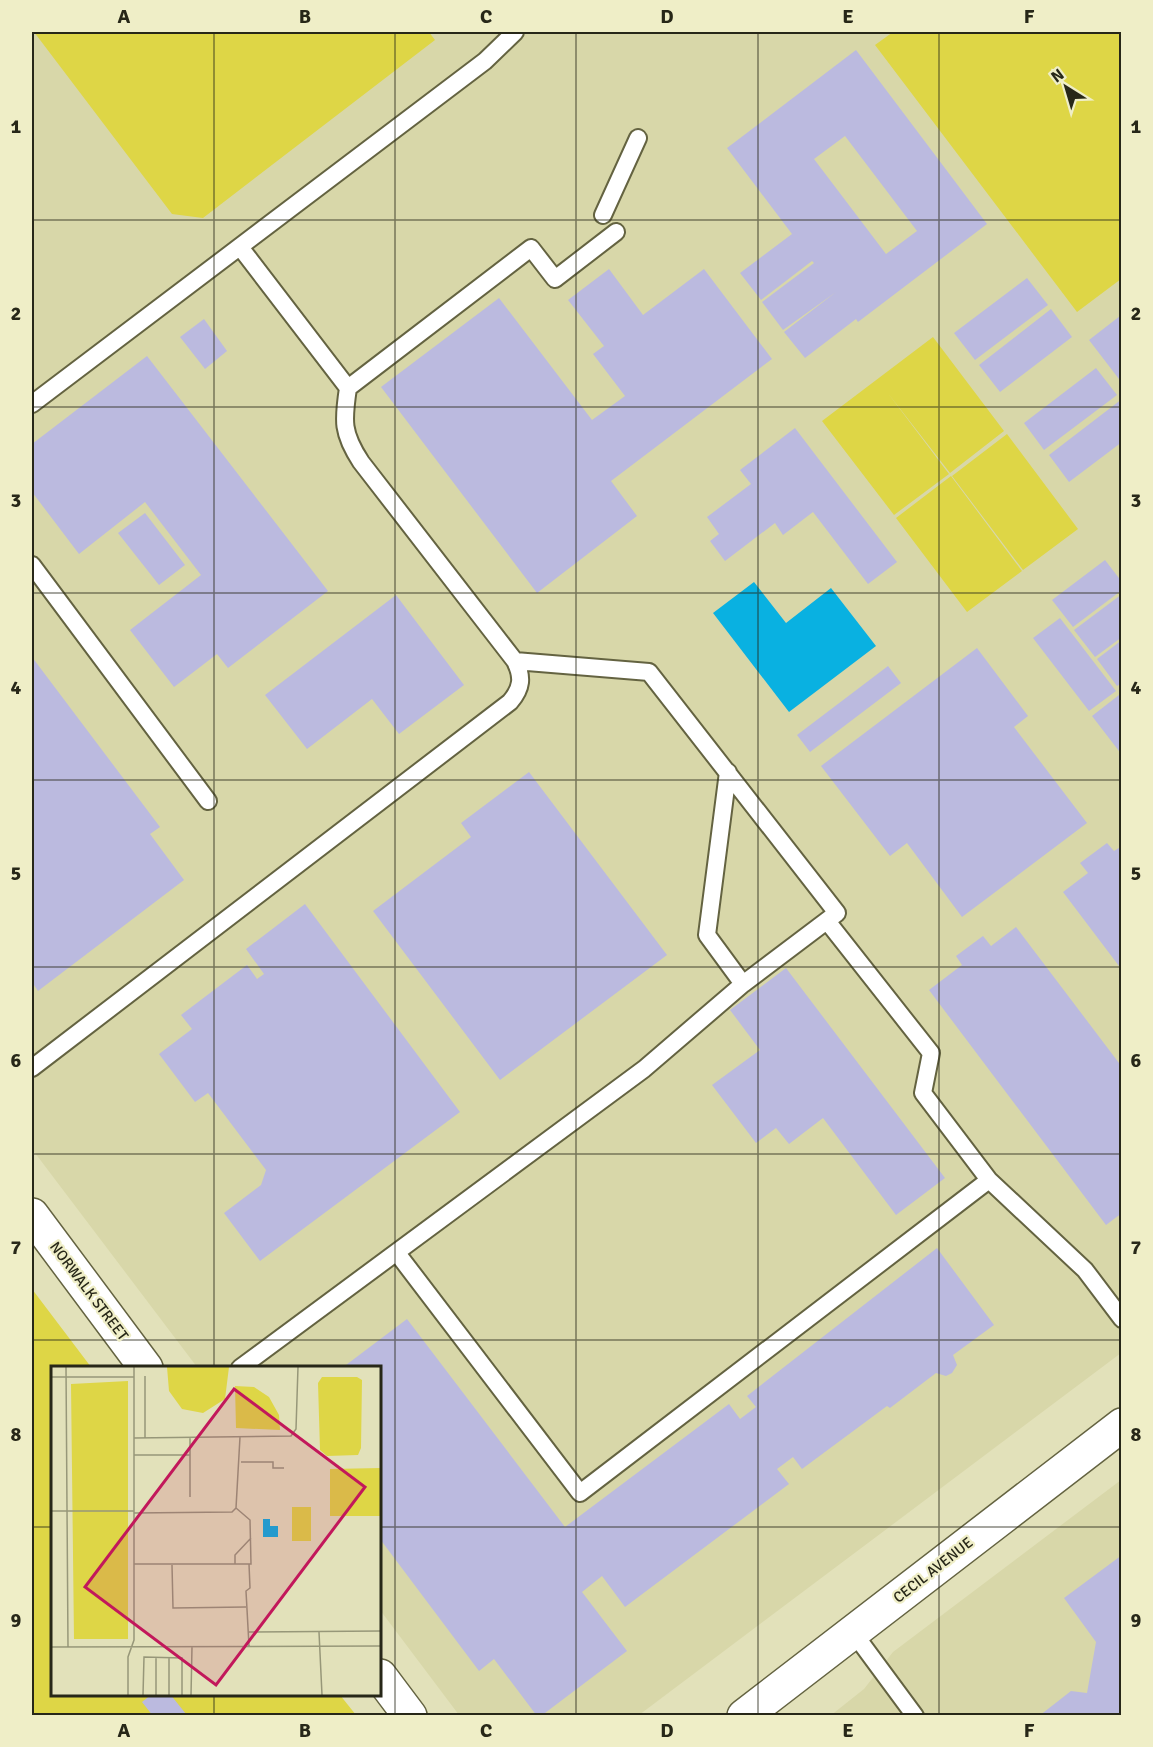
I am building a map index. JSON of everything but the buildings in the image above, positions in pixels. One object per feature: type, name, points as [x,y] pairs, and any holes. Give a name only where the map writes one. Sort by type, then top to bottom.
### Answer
[{"type":"main road","name":"NORWALK STREET","points":[[32,1215],[145,1366]]},
{"type":"main road","name":"CECIL AVENUE","points":[[744,1716],[1122,1425]]},
{"type":"main road","points":[[381,1677],[410,1716]]},
{"type":"lane","points":[[32,404],[485,61],[515,32]]},
{"type":"lane","points":[[603,215],[638,138]]},
{"type":"lane","points":[[32,1068],[510,702],[521,685],[521,676],[515,661],[352,447],[343,421],[348,388],[531,248],[555,279],[616,232]]},
{"type":"lane","points":[[240,247],[348,388]]},
{"type":"lane","points":[[32,565],[208,801]]},
{"type":"lane","points":[[243,1366],[644,1069],[743,984],[837,913],[649,672],[515,661]]},
{"type":"lane","points":[[728,772],[707,935],[743,984]]},
{"type":"lane","points":[[827,921],[931,1053],[923,1093],[989,1180],[1085,1270],[1119,1311]]},
{"type":"lane","points":[[397,1253],[580,1493],[989,1180]]},
{"type":"lane","points":[[853,1632],[915,1716]]},
{"type":"shaded area","points":[[32,32],[1121,32],[1121,1353],[639,1715],[459,1715],[381,1611],[381,1366],[196,1366],[32,1149]]},
{"type":"shaded area","points":[[34,32],[429,32],[435,40],[203,218],[172,214]]},
{"type":"shaded area","points":[[893,32],[1121,32],[1121,279],[1077,312],[875,45]]},
{"type":"shaded area","points":[[933,337],[1004,431],[950,473],[887,392],[949,474],[894,515],[822,421]]},
{"type":"shaded area","points":[[1007,434],[1078,529],[1023,570],[952,476]]},
{"type":"shaded area","points":[[951,476],[1022,571],[967,612],[896,518]]},
{"type":"shaded area","points":[[32,1289],[90,1366],[51,1366],[51,1696],[341,1696],[356,1715],[32,1715]]},
{"type":"shaded area","points":[[1121,1480],[1121,1715],[830,1716],[864,1689],[893,1652]]},
{"type":"water","points":[[754,582],[786,623],[831,588],[876,646],[789,712],[713,613]]}]
